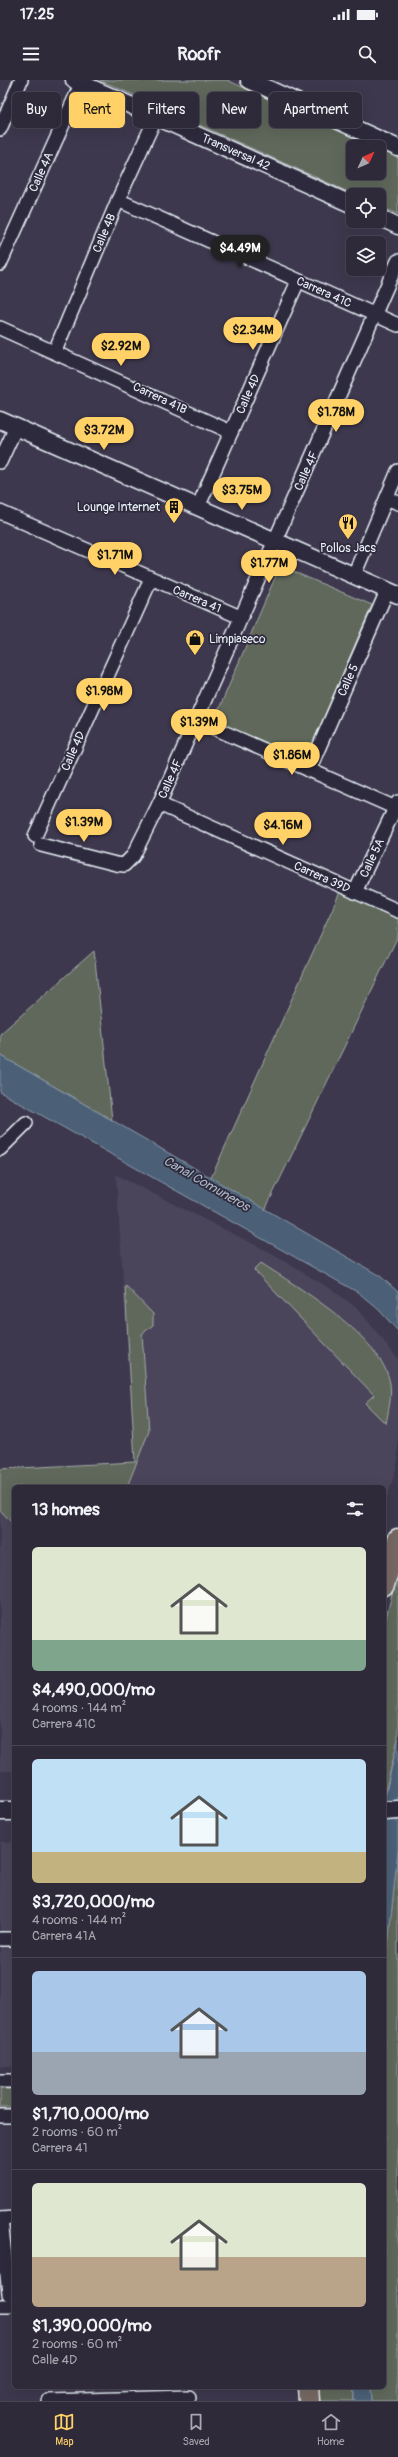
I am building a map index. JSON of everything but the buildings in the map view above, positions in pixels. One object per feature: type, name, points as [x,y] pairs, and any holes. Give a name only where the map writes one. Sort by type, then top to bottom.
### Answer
[{"type":"main road","points":[[386,1578],[398,1539]]},
{"type":"main road","points":[[386,1811],[398,1810]]},
{"type":"main road","points":[[0,1811],[12,1811]]},
{"type":"main road","points":[[308,2389],[309,2401]]},
{"type":"street","points":[[0,129],[21,80]]},
{"type":"street","points":[[249,80],[398,148]]},
{"type":"street","name":"Transversal 42","points":[[79,81],[133,106]]},
{"type":"street","name":"Calle 4A","points":[[1,260],[79,81]]},
{"type":"street","name":"Calle 4B","points":[[55,351],[118,200],[151,128]]},
{"type":"street","name":"Transversal 42","points":[[181,128],[346,202]]},
{"type":"street","name":"Carrera 41C","points":[[118,200],[398,325]]},
{"type":"street","points":[[386,220],[398,226]]},
{"type":"street","name":"Calle 4F","points":[[133,856],[159,804],[398,260]]},
{"type":"street","name":"Calle 4D","points":[[198,507],[298,281]]},
{"type":"street","name":"Carrera 41B","points":[[0,328],[55,351],[231,432]]},
{"type":"street","points":[[0,420],[393,593]]},
{"type":"street","points":[[0,462],[16,427]]},
{"type":"street","points":[[354,575],[392,501],[398,472]]},
{"type":"street","name":"Carrera 41","points":[[0,512],[240,617]]},
{"type":"street","name":"Calle 4D","points":[[133,856],[124,865],[116,864],[38,840],[151,579]]},
{"type":"street","name":"Calle 5","points":[[309,770],[393,593]]},
{"type":"street","points":[[196,720],[309,770],[397,806]]},
{"type":"street","name":"Carrera 39D","points":[[159,804],[398,911]]},
{"type":"street","name":"Calle 5A","points":[[355,892],[397,806]]},
{"type":"street","points":[[0,1149],[26,1123]]},
{"type":"street","points":[[0,1939],[12,1939]]},
{"type":"street","points":[[0,2081],[12,2081]]},
{"type":"street","points":[[0,2116],[12,2116]]},
{"type":"street","points":[[5,2219],[8,2294]]},
{"type":"street","points":[[0,2306],[12,2306]]},
{"type":"street","points":[[48,2401],[190,2395]]},
{"type":"shaded area","points":[[116,1175],[265,1250],[334,1291],[359,1310],[398,1359],[398,1461],[386,1501],[386,1485],[12,1485],[12,1771],[0,1771],[0,1469],[135,1462]]},
{"type":"shaded area","points":[[0,1842],[12,1842],[12,2066],[0,2066]]},
{"type":"green space","points":[[100,80],[227,80],[254,92],[207,92],[207,128],[261,128],[261,95],[269,99],[269,128],[333,128],[360,140],[346,140],[346,180],[386,180],[386,152],[398,157],[398,214],[386,209],[386,188],[346,188],[346,191],[199,125],[199,92],[133,92],[133,95]]},
{"type":"green space","points":[[280,566],[372,605],[304,764],[213,723]]},
{"type":"green space","points":[[340,892],[398,918],[398,936],[265,1210],[211,1178]]},
{"type":"green space","points":[[94,951],[112,1120],[0,1055],[0,1034]]},
{"type":"green space","points":[[261,1263],[337,1315],[372,1349],[384,1366],[390,1384],[390,1399],[386,1424],[365,1403],[374,1395],[254,1270]]},
{"type":"green space","points":[[125,1285],[153,1314],[153,1325],[142,1334],[149,1431],[128,1485],[12,1485],[12,1523],[0,1510],[0,1469],[135,1462]]},
{"type":"green space","points":[[398,1570],[398,1739],[386,1789],[386,1618]]},
{"type":"green space","points":[[398,1850],[398,2401],[372,2401],[371,2389],[386,2389],[386,1965]]},
{"type":"green space","points":[[0,2089],[12,2089],[12,2107],[0,2107]]},
{"type":"green space","points":[[317,2389],[354,2389],[354,2401],[317,2401]]},
{"type":"water","name":"Canal Comuneros","points":[[0,1055],[380,1276],[398,1292],[398,1331],[379,1310],[359,1293],[0,1092]]},
{"type":"water","points":[[398,1739],[398,1850],[386,1965],[386,1793]]},
{"type":"water","points":[[354,2389],[371,2389],[372,2401],[354,2401]]},
{"type":"place","name":"Lounge Internet","points":[[174,524]]},
{"type":"place","name":"Pollos Jacs","points":[[348,540]]},
{"type":"place","name":"Limpiaseco","points":[[195,656]]}]
